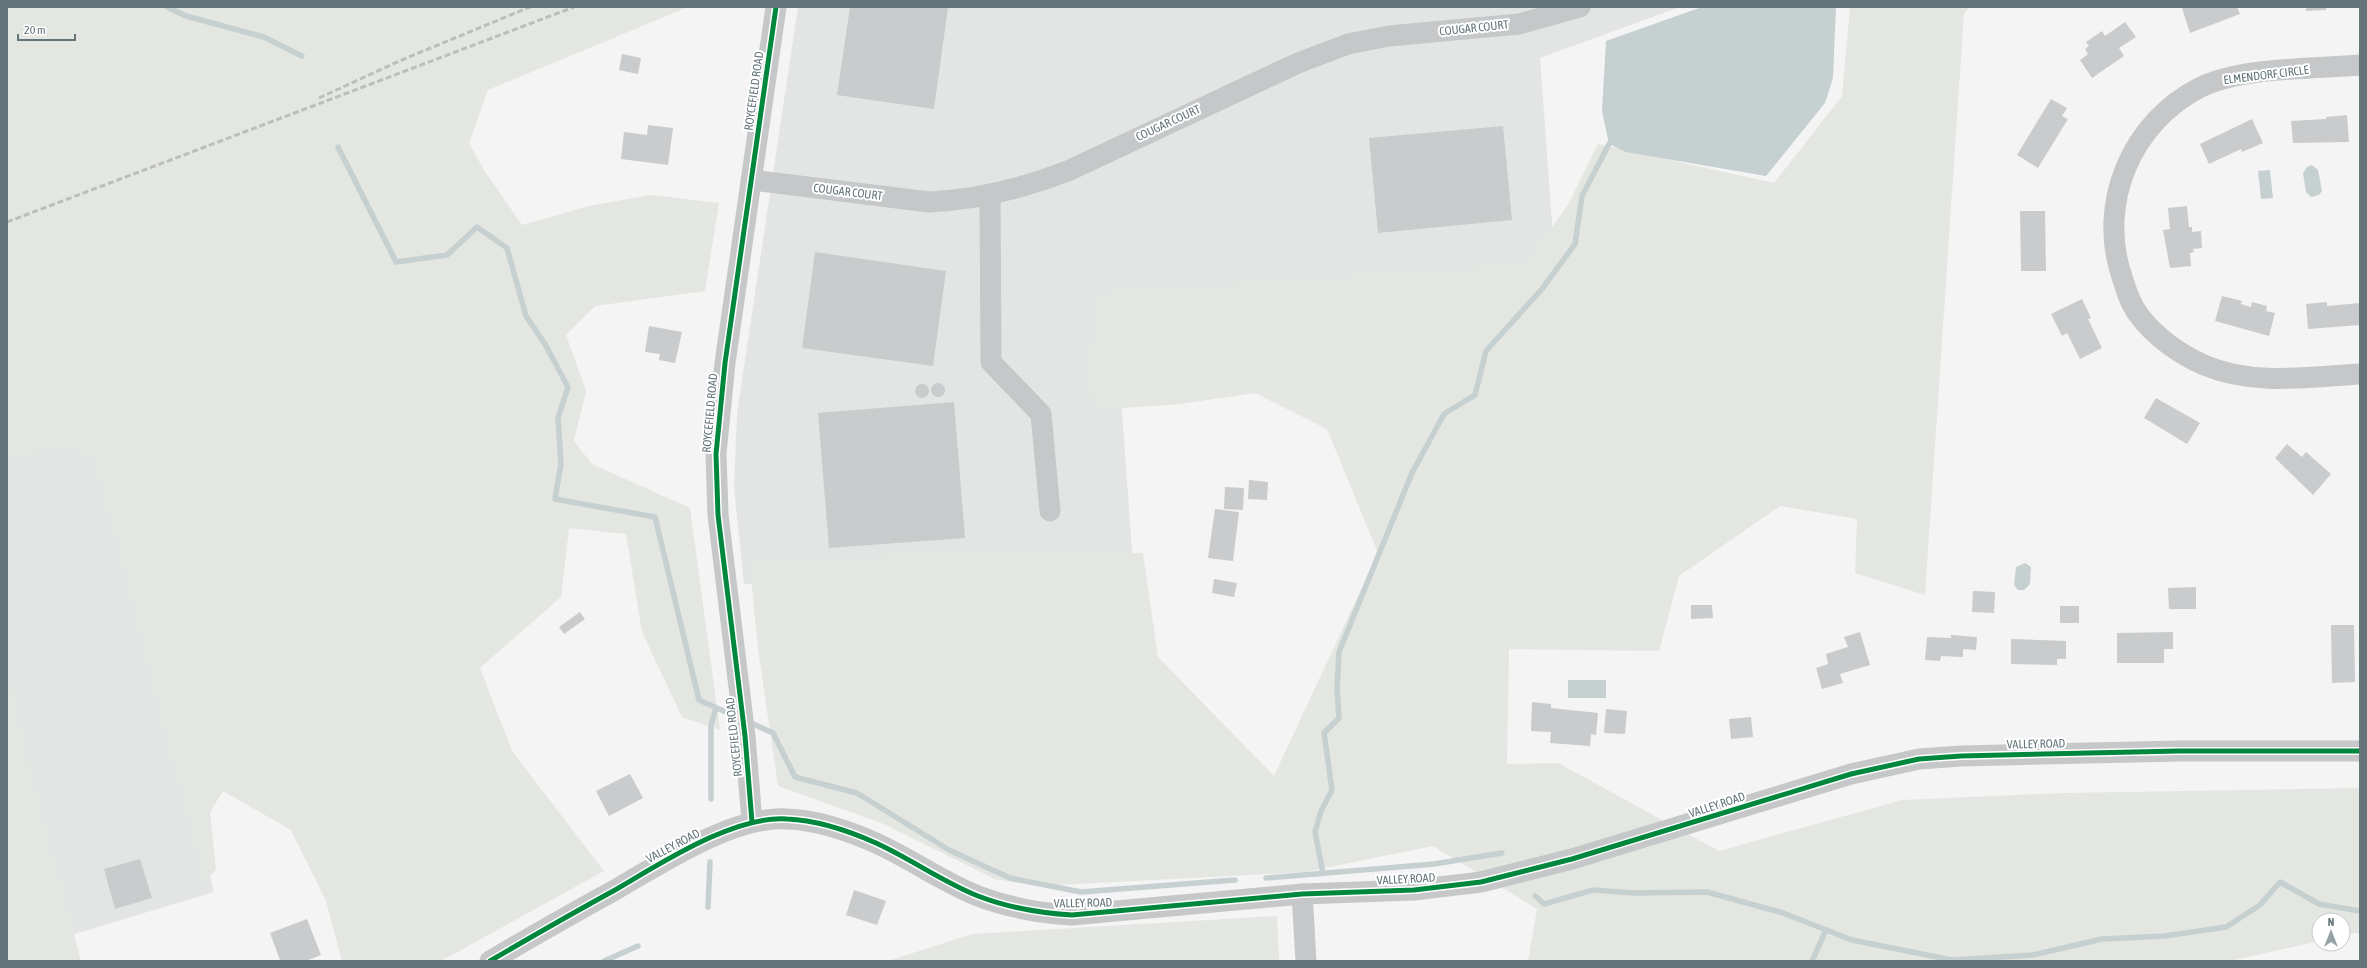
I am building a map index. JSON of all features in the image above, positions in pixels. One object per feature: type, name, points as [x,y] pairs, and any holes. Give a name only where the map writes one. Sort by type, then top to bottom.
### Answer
[{"type":"street","name":"ROYCEFIELD ROAD","points":[[752,822],[745,736],[718,515],[716,454],[722,386],[776,7]]},
{"type":"street","name":"COUGAR COURT","points":[[752,180],[929,202],[956,201],[990,196],[1037,183],[1070,170],[1298,63],[1348,44],[1516,15],[1580,7]]},
{"type":"street","name":"ELMENDORF CIRCLE","points":[[2360,65],[2252,74],[2218,80],[2200,88],[2166,110],[2148,130],[2129,158],[2121,177],[2113,217],[2115,257],[2128,296],[2138,314],[2167,344],[2204,364],[2234,375],[2267,379],[2360,374]]},
{"type":"street","points":[[990,196],[991,362],[1041,414],[1050,511]]},
{"type":"street","name":"VALLEY ROAD","points":[[490,961],[686,850],[710,838],[752,822],[786,818],[814,823],[847,832],[907,858],[977,895],[1016,908],[1041,913],[1072,915],[1302,894],[1414,890],[1481,882],[1579,857],[1851,774],[1919,759],[1961,756],[2178,751],[2360,751]]},
{"type":"street","points":[[1302,894],[1306,961]]},
{"type":"shaded area","points":[[7,7],[434,7],[435,9],[441,7],[688,7],[488,90],[469,143],[484,170],[522,225],[589,206],[651,195],[719,203],[705,291],[595,306],[566,335],[586,391],[574,441],[592,464],[690,508],[720,730],[682,717],[642,632],[626,534],[569,528],[561,597],[480,668],[512,751],[604,871],[441,961],[342,961],[326,901],[291,830],[223,791],[210,812],[216,869],[205,884],[118,545],[93,457],[64,446],[7,458]]},
{"type":"shaded area","points":[[798,7],[1680,7],[1540,58],[1555,263],[1114,299],[1133,564],[744,584],[734,487],[737,413]]},
{"type":"shaded area","points":[[1702,7],[1836,7],[1833,78],[1825,103],[1766,176],[1626,152],[1609,144],[1602,111],[1606,41]]},
{"type":"shaded area","points":[[1850,7],[1970,7],[1964,13],[1925,595],[1855,573],[1857,519],[1780,506],[1679,576],[1659,651],[1509,649],[1507,764],[1558,763],[1719,851],[1902,800],[2066,793],[2360,788],[2360,934],[2351,933],[2351,912],[2311,912],[2311,943],[2230,961],[1528,961],[1537,909],[1433,846],[1305,872],[1038,886],[995,879],[884,824],[778,786],[758,649],[749,558],[1143,553],[1158,657],[1274,776],[1378,553],[1327,429],[1255,393],[1180,404],[1093,410],[1090,356],[1100,293],[1525,265],[1569,203],[1598,144],[1774,183],[1842,96]]},
{"type":"shaded area","points":[[2312,165],[2318,170],[2322,191],[2319,195],[2311,197],[2306,192],[2303,173],[2307,167]]},
{"type":"shaded area","points":[[2270,170],[2273,198],[2261,199],[2258,171]]},
{"type":"shaded area","points":[[90,424],[214,892],[68,936],[7,734],[7,447]]},
{"type":"shaded area","points":[[2025,563],[2031,567],[2030,584],[2024,590],[2018,590],[2014,585],[2016,567]]},
{"type":"shaded area","points":[[7,671],[26,758],[81,961],[7,961]]},
{"type":"shaded area","points":[[1568,680],[1606,680],[1606,698],[1568,698]]},
{"type":"shaded area","points":[[1277,916],[1279,961],[888,961],[972,934]]},
{"type":"building","points":[[850,7],[948,7],[934,109],[837,95]]},
{"type":"building","points":[[2237,7],[2240,14],[2190,33],[2182,8]]},
{"type":"building","points":[[2306,7],[2326,7],[2326,10],[2306,11]]},
{"type":"building","points":[[2125,22],[2136,37],[2119,48],[2124,56],[2092,78],[2080,60],[2088,54],[2085,49],[2089,46],[2086,42],[2102,31],[2105,36]]},
{"type":"building","points":[[622,54],[641,58],[638,74],[619,70]]},
{"type":"building","points":[[2051,99],[2067,108],[2062,116],[2068,119],[2038,168],[2017,155]]},
{"type":"building","points":[[2347,115],[2349,142],[2293,143],[2291,121],[2326,119],[2326,117]]},
{"type":"building","points":[[2252,119],[2263,143],[2242,152],[2241,149],[2209,164],[2200,144]]},
{"type":"building","points":[[648,125],[673,128],[668,165],[621,159],[624,132],[647,135]]},
{"type":"building","points":[[1503,126],[1512,220],[1378,233],[1369,138]]},
{"type":"building","points":[[2187,206],[2189,227],[2192,227],[2192,232],[2201,231],[2202,248],[2193,249],[2194,252],[2190,253],[2191,266],[2170,268],[2163,230],[2170,229],[2168,208]]},
{"type":"building","points":[[2020,211],[2045,211],[2046,271],[2021,271]]},
{"type":"building","points":[[815,252],[946,271],[933,366],[802,348]]},
{"type":"building","points":[[2222,296],[2242,301],[2241,304],[2251,307],[2252,302],[2267,306],[2266,311],[2275,313],[2269,336],[2215,321]]},
{"type":"building","points":[[2082,299],[2091,318],[2088,319],[2102,348],[2080,359],[2067,333],[2062,336],[2051,314]]},
{"type":"building","points":[[2327,302],[2327,306],[2360,303],[2360,325],[2308,329],[2306,304]]},
{"type":"building","points":[[649,326],[682,332],[675,363],[659,360],[660,354],[645,352]]},
{"type":"building","points":[[938,383],[943,385],[945,390],[943,395],[938,397],[933,395],[931,390],[933,385]]},
{"type":"building","points":[[922,384],[927,386],[929,391],[927,396],[922,398],[917,396],[915,391],[917,386]]},
{"type":"building","points":[[2156,398],[2200,423],[2187,444],[2144,418]]},
{"type":"building","points":[[954,402],[965,538],[829,548],[818,413]]},
{"type":"building","points":[[2287,444],[2302,457],[2306,452],[2331,474],[2313,495],[2275,458]]},
{"type":"building","points":[[1249,480],[1268,482],[1267,500],[1248,499]]},
{"type":"building","points":[[1225,487],[1244,488],[1243,510],[1224,509]]},
{"type":"building","points":[[1215,509],[1239,512],[1233,561],[1208,558]]},
{"type":"building","points":[[1214,579],[1237,583],[1234,597],[1212,593]]},
{"type":"building","points":[[2196,587],[2196,609],[2169,609],[2168,588]]},
{"type":"building","points":[[1973,591],[1995,592],[1994,613],[1972,612]]},
{"type":"building","points":[[1691,605],[1712,605],[1713,618],[1691,619]]},
{"type":"building","points":[[2060,606],[2079,606],[2079,623],[2060,623]]},
{"type":"building","points":[[580,612],[585,619],[564,634],[559,627]]},
{"type":"building","points":[[2331,625],[2354,625],[2355,682],[2332,683]]},
{"type":"building","points":[[1860,632],[1870,665],[1840,674],[1843,683],[1822,689],[1816,668],[1828,664],[1826,654],[1848,647],[1844,637]]},
{"type":"building","points":[[2173,632],[2173,649],[2164,649],[2164,663],[2117,663],[2117,633]]},
{"type":"building","points":[[1951,635],[1977,637],[1976,650],[1963,649],[1963,657],[1941,656],[1940,661],[1925,660],[1927,637],[1951,638]]},
{"type":"building","points":[[2011,639],[2066,641],[2066,659],[2057,659],[2057,665],[2011,664]]},
{"type":"building","points":[[1532,702],[1551,704],[1551,708],[1598,713],[1596,735],[1591,734],[1590,746],[1550,743],[1551,732],[1531,731]]},
{"type":"building","points":[[1606,709],[1627,711],[1625,734],[1604,733]]},
{"type":"building","points":[[1751,717],[1753,737],[1731,739],[1729,719]]},
{"type":"building","points":[[630,774],[643,798],[609,816],[596,791]]},
{"type":"building","points":[[140,859],[152,898],[115,909],[104,869]]},
{"type":"building","points":[[854,890],[886,901],[877,925],[846,915]]},
{"type":"building","points":[[307,919],[321,955],[306,961],[277,961],[280,960],[270,933]]},
{"type":"waterway","points":[[167,7],[186,16],[264,37],[302,56]]},
{"type":"waterway","points":[[1323,873],[1315,832],[1321,811],[1332,790],[1324,733],[1339,718],[1337,689],[1339,652],[1412,473],[1444,414],[1475,395],[1486,351],[1542,289],[1575,244],[1582,196],[1609,144]]},
{"type":"waterway","points":[[338,147],[396,262],[447,255],[477,227],[507,248],[526,316],[545,344],[568,387],[558,418],[561,464],[555,499],[655,517],[699,700],[737,717]]},
{"type":"waterway","points":[[711,799],[711,725],[716,708]]},
{"type":"waterway","points":[[749,722],[773,733],[795,777],[857,793],[949,850],[1010,878],[1081,892],[1235,880]]},
{"type":"waterway","points":[[1266,878],[1434,864],[1502,853]]},
{"type":"waterway","points":[[708,907],[710,862]]},
{"type":"waterway","points":[[1535,896],[1544,904],[1593,890],[1634,893],[1707,892],[1783,913],[1852,940],[1952,960],[2033,955],[2102,939],[2165,936],[2226,927],[2260,905],[2280,882],[2319,904],[2360,911]]},
{"type":"waterway","points":[[1812,961],[1826,930]]},
{"type":"waterway","points":[[604,961],[638,946]]},
{"type":"railway","points":[[319,98],[404,59],[530,7]]},
{"type":"railway","points":[[7,222],[574,7]]},
{"type":"cycle path","points":[[752,822],[745,736],[718,515],[716,454],[725,363],[776,7]]},
{"type":"cycle path","points":[[490,961],[653,867],[698,843],[744,825],[766,820],[787,819],[810,821],[833,827],[876,843],[952,884],[978,896],[1001,904],[1024,909],[1072,915],[1302,894],[1414,890],[1481,882],[1572,859],[1851,774],[1919,759],[1961,756],[2178,751],[2360,751]]}]
